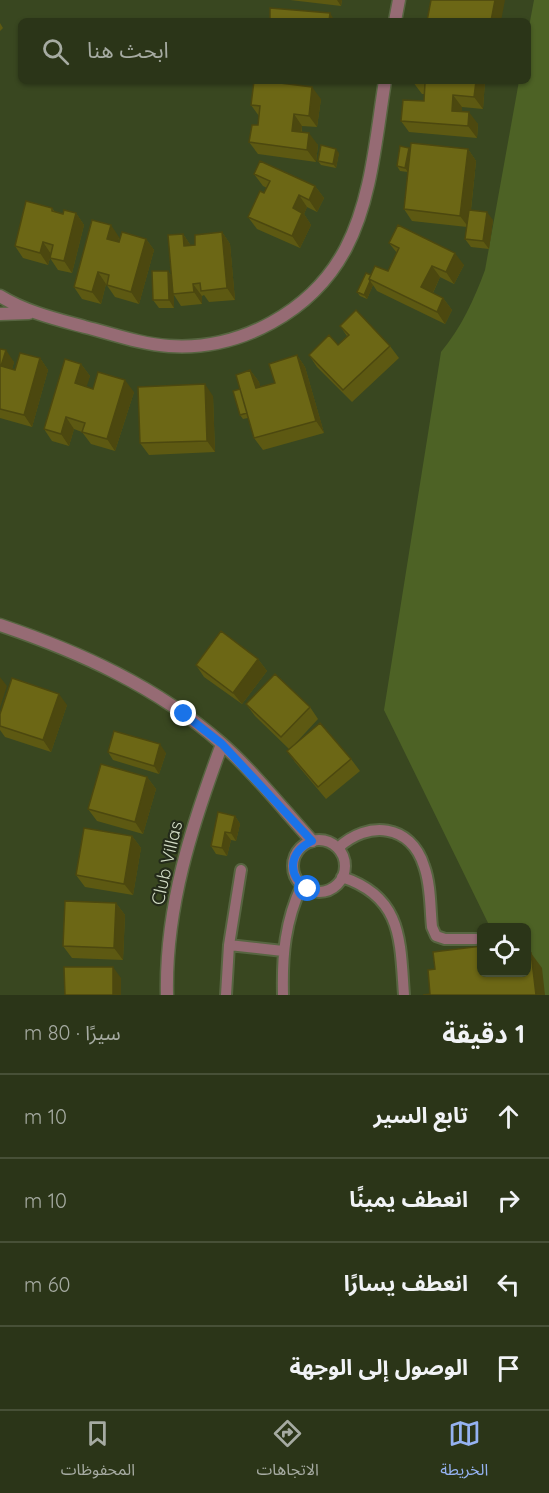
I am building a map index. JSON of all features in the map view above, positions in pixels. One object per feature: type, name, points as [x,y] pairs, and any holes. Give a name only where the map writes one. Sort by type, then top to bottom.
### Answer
[{"type":"street","points":[[396,18],[399,0]]},
{"type":"street","points":[[0,296],[36,313],[139,342],[169,346],[200,345],[230,340],[258,330],[285,315],[308,297],[329,274],[345,249],[358,221],[366,192],[384,84]]},
{"type":"street","points":[[0,314],[36,313]]},
{"type":"street","points":[[0,625],[86,657],[132,681],[184,714],[222,744],[312,841]]},
{"type":"street","name":"Club Villas","points":[[167,995],[168,952],[179,877],[188,840],[222,744]]},
{"type":"lane","points":[[338,848],[349,838],[375,829],[401,836],[412,845],[425,867],[432,927],[436,936],[445,939],[476,939]]},
{"type":"lane","points":[[321,840],[338,848],[345,867],[342,877],[331,888],[324,891],[316,891],[302,885],[294,871],[295,856],[304,844],[321,840]]},
{"type":"lane","points":[[226,995],[230,945],[242,870]]},
{"type":"lane","points":[[342,877],[355,881],[376,895],[392,915],[400,939],[404,995]]},
{"type":"lane","points":[[283,995],[283,951],[291,910],[302,885]]},
{"type":"lane","points":[[230,945],[283,951]]},
{"type":"green space","points":[[534,0],[549,0],[549,995],[523,995],[525,977],[531,977],[531,923],[488,923],[384,710],[441,352],[466,313],[485,270],[518,84],[531,84],[531,18]]},
{"type":"building","points":[[431,0],[495,0],[492,18],[428,18]]},
{"type":"building","points":[[270,8],[330,13],[329,18],[270,18]]},
{"type":"building","points":[[254,84],[312,87],[309,116],[294,114],[292,131],[309,133],[307,150],[249,142],[252,125],[258,125],[260,106],[251,105]]},
{"type":"building","points":[[425,84],[476,84],[474,97],[453,95],[452,111],[469,112],[468,126],[401,121],[403,100],[424,101]]},
{"type":"building","points":[[411,143],[468,149],[460,216],[404,209]]},
{"type":"building","points":[[321,145],[336,149],[333,164],[318,161]]},
{"type":"building","points":[[400,146],[409,148],[405,168],[397,166]]},
{"type":"building","points":[[260,161],[315,186],[309,200],[299,195],[293,208],[302,213],[292,236],[248,217],[260,191],[264,193],[270,181],[254,174]]},
{"type":"building","points":[[26,201],[52,208],[52,211],[63,214],[64,210],[76,213],[64,261],[50,258],[53,245],[43,242],[40,253],[15,246]]},
{"type":"building","points":[[469,210],[487,212],[483,241],[465,239]]},
{"type":"building","points":[[92,220],[111,225],[107,239],[119,242],[122,232],[146,239],[131,292],[107,285],[109,275],[98,272],[92,292],[74,287]]},
{"type":"building","points":[[398,225],[455,253],[446,272],[432,266],[421,287],[443,298],[437,312],[369,279],[375,266],[388,271],[399,248],[389,243]]},
{"type":"building","points":[[222,232],[227,288],[201,291],[200,283],[193,284],[194,292],[173,294],[168,235],[183,234],[184,246],[195,245],[195,235]]},
{"type":"building","points":[[152,271],[168,271],[169,300],[153,300]]},
{"type":"building","points":[[366,273],[371,275],[364,295],[357,292]]},
{"type":"building","points":[[356,310],[390,346],[343,390],[309,355],[329,335],[338,345],[349,335],[340,326]]},
{"type":"building","points":[[0,349],[6,350],[1,366],[15,370],[20,353],[40,358],[24,415],[0,409]]},
{"type":"building","points":[[297,355],[316,421],[254,438],[236,375],[250,370],[256,388],[275,383],[269,364]]},
{"type":"building","points":[[65,359],[81,364],[75,383],[93,389],[98,372],[125,380],[107,439],[82,432],[85,423],[66,417],[61,434],[44,429]]},
{"type":"building","points":[[205,384],[207,441],[140,443],[138,387]]},
{"type":"building","points":[[240,389],[247,413],[240,415],[233,391]]},
{"type":"building","points":[[221,631],[258,659],[233,693],[196,665]]},
{"type":"building","points":[[275,674],[310,707],[281,737],[246,704]]},
{"type":"building","points":[[12,678],[59,694],[43,740],[0,726],[0,714]]},
{"type":"building","points":[[320,723],[351,759],[318,787],[287,751]]},
{"type":"building","points":[[114,731],[160,744],[154,766],[108,752]]},
{"type":"building","points":[[101,764],[147,777],[135,822],[88,809]]},
{"type":"building","points":[[218,812],[235,816],[231,833],[225,832],[222,848],[211,846]]},
{"type":"building","points":[[84,828],[132,836],[124,884],[76,875]]},
{"type":"building","points":[[65,901],[116,903],[114,948],[63,946]]},
{"type":"building","points":[[477,947],[477,977],[531,977],[531,953],[536,995],[423,995],[430,994],[428,970],[435,969],[433,952]]},
{"type":"building","points":[[64,967],[113,967],[113,995],[65,995]]},
{"type":"route","points":[[184,714],[222,744],[312,841],[299,849],[293,864],[296,879],[308,889]]}]
